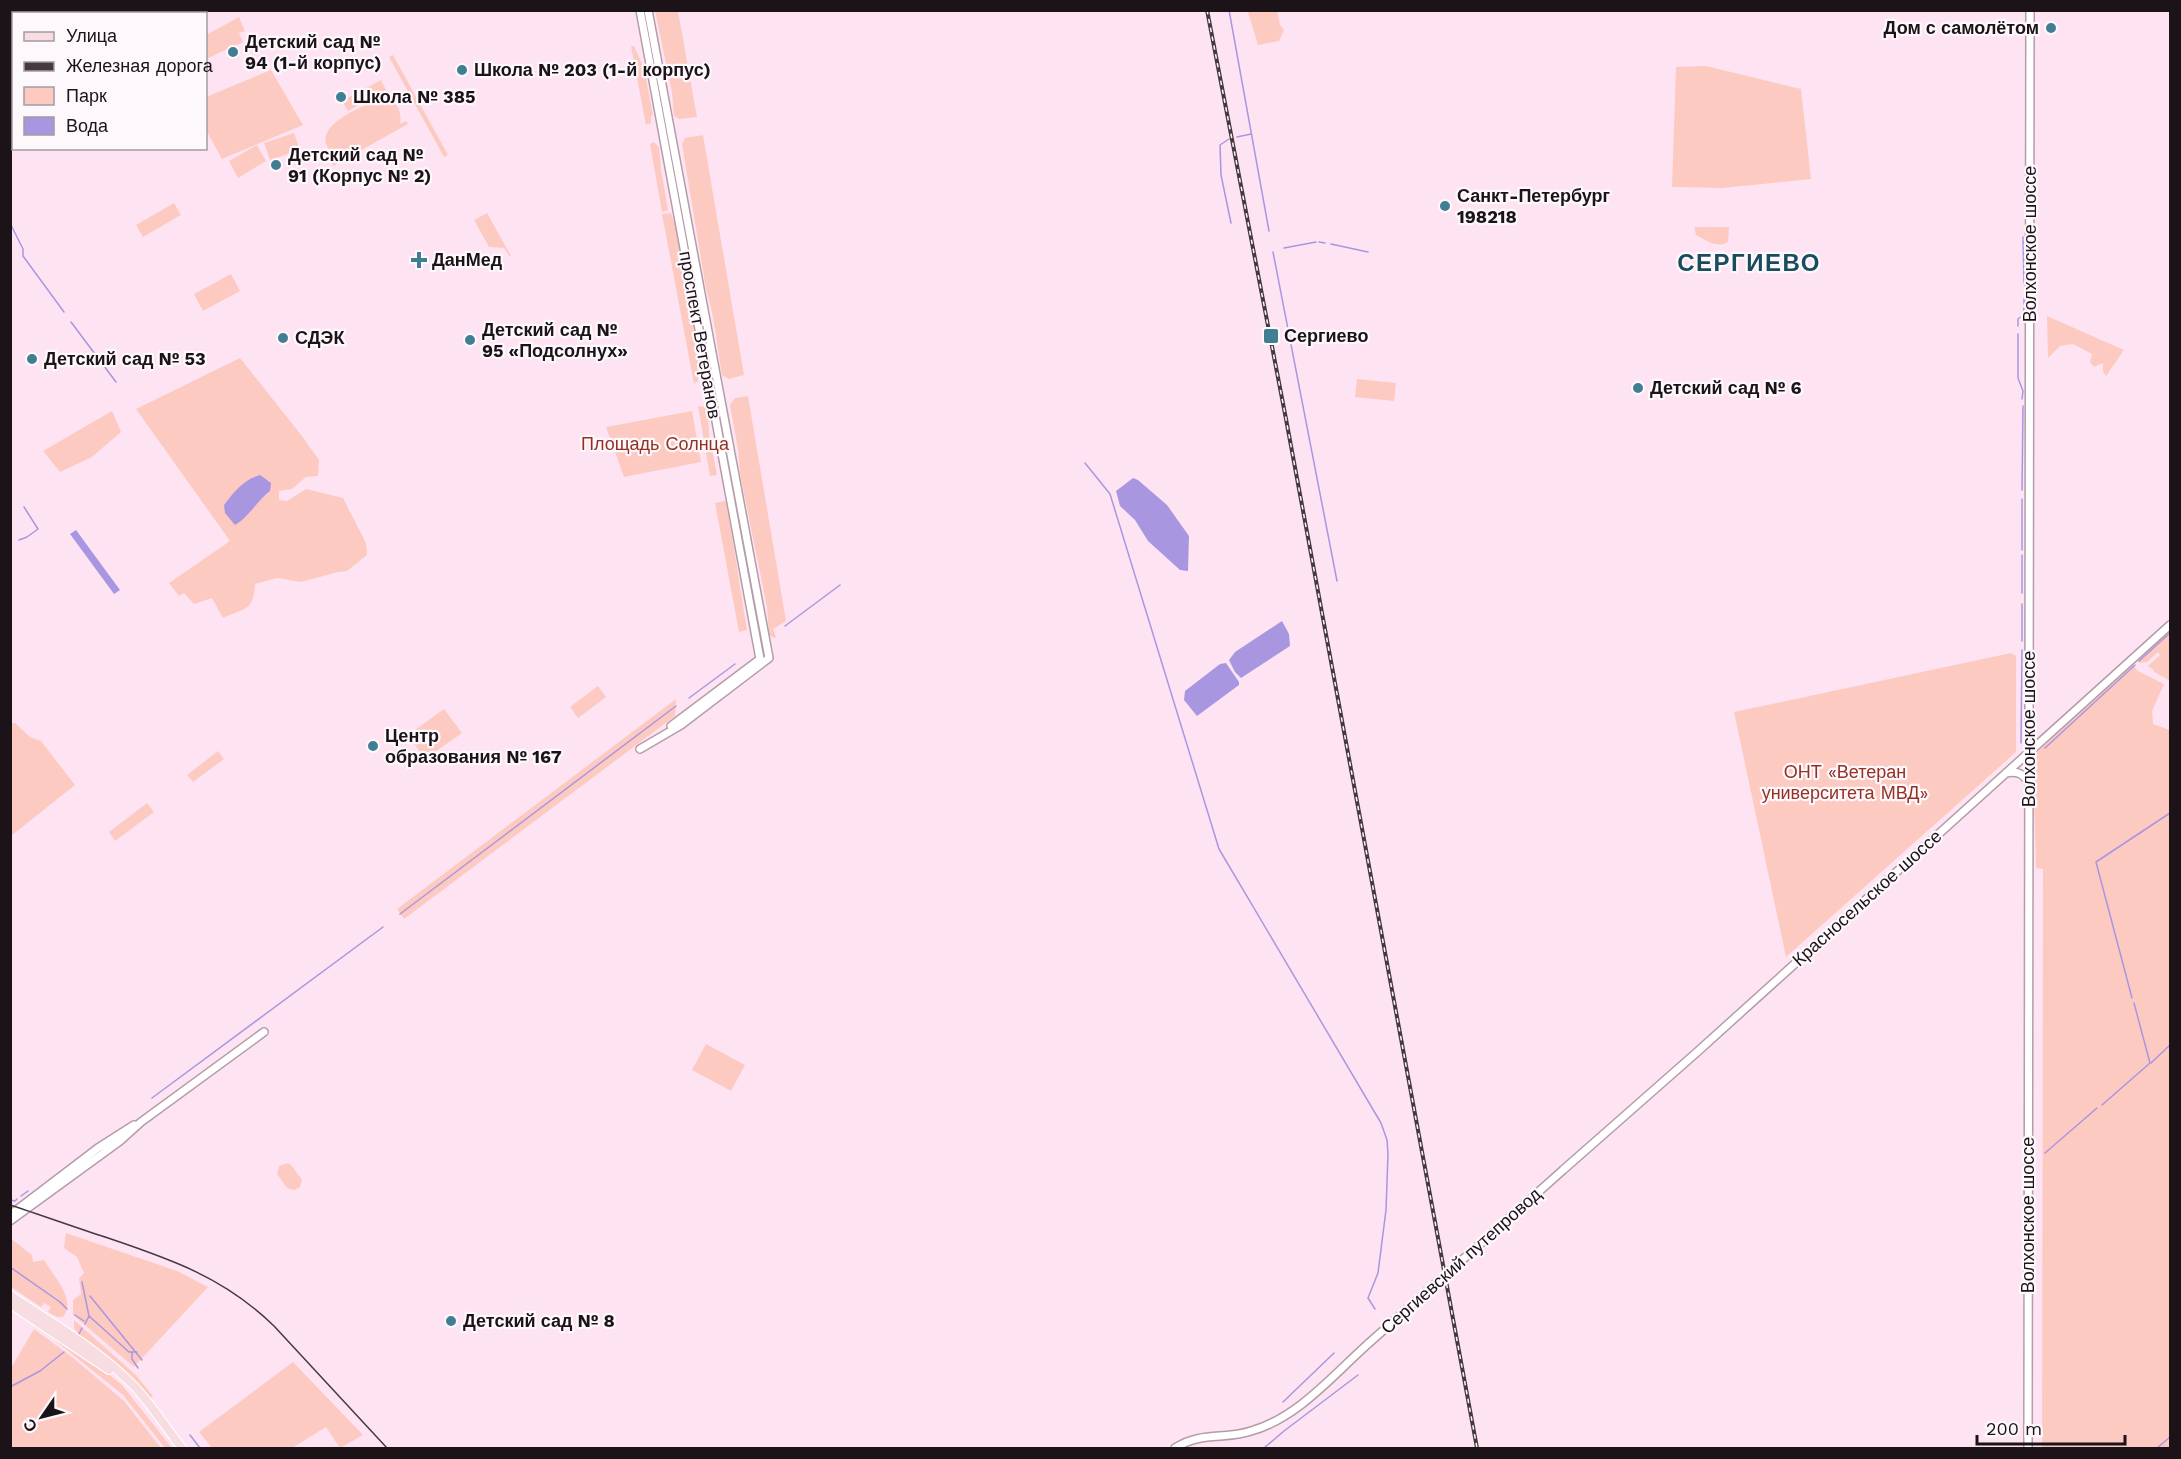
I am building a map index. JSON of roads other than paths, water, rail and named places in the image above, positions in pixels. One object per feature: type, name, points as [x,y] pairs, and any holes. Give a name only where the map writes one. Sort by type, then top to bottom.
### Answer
[{"type":"main road","name":"проспект Ветеранов","points":[[640,10],[760,659],[640,749],[681,725],[769,658],[648,10]]},
{"type":"main road","name":"Волхонское шоссе","points":[[2028,1449],[2030,10]]},
{"type":"main road","name":"Красносельское шоссе","points":[[1563,1170],[2170,625]]},
{"type":"main road","points":[[2006,773],[2019,773],[2029,783]]},
{"type":"main road","points":[[10,1215],[98,1148],[141,1122],[264,1032]]},
{"type":"main road","points":[[10,1221],[120,1141],[141,1122]]},
{"type":"main road","name":"Сергиевский путепровод","points":[[1175,1449],[1197,1438],[1242,1433],[1266,1425],[1297,1407],[1563,1170]]},
{"type":"main road","points":[[10,1295],[92,1350],[124,1376],[182,1449]]},
{"type":"main road","points":[[10,1304],[112,1373],[136,1397],[176,1449]]},
{"type":"water","points":[[260,475],[271,483],[270,491],[245,518],[235,525],[225,513],[224,505],[244,483]]},
{"type":"water","points":[[1133,478],[1167,505],[1189,536],[1188,571],[1180,570],[1148,541],[1135,520],[1120,506],[1116,491]]},
{"type":"water","points":[[76,530],[120,590],[114,594],[70,534]]},
{"type":"water","points":[[1282,621],[1289,634],[1290,646],[1241,678],[1229,660],[1235,652]]},
{"type":"water","points":[[1226,663],[1239,685],[1197,716],[1184,700],[1185,691],[1220,664]]},
{"type":"waterway","points":[[1229,10],[1269,231]]},
{"type":"waterway","points":[[1237,137],[1251,134]]},
{"type":"waterway","points":[[1229,139],[1220,145],[1221,175],[1231,223]]},
{"type":"waterway","points":[[10,223],[23,249],[23,256],[64,312]]},
{"type":"waterway","points":[[2023,237],[2024,283]]},
{"type":"waterway","points":[[1284,248],[1316,242]]},
{"type":"waterway","points":[[1319,242],[1325,243]]},
{"type":"waterway","points":[[1331,244],[1368,252]]},
{"type":"waterway","points":[[1273,252],[1337,581]]},
{"type":"waterway","points":[[2024,299],[2024,304]]},
{"type":"waterway","points":[[2018,326],[2018,319],[2023,315],[2024,308]]},
{"type":"waterway","points":[[71,322],[116,382]]},
{"type":"waterway","points":[[2018,334],[2018,378],[2023,391],[2022,399]]},
{"type":"waterway","points":[[2022,490],[2023,406]]},
{"type":"waterway","points":[[1085,463],[1110,494],[1219,849],[1381,1123],[1387,1140],[1386,1210],[1378,1273],[1368,1298],[1375,1309]]},
{"type":"waterway","points":[[2022,499],[2022,550]]},
{"type":"waterway","points":[[19,540],[38,529],[24,507]]},
{"type":"waterway","points":[[2022,555],[2022,593]]},
{"type":"waterway","points":[[785,626],[840,585]]},
{"type":"waterway","points":[[2022,604],[2022,641]]},
{"type":"waterway","points":[[2139,661],[2170,633]]},
{"type":"waterway","points":[[2021,743],[2022,650]]},
{"type":"waterway","points":[[689,698],[735,664]]},
{"type":"waterway","points":[[2045,748],[2135,665]]},
{"type":"waterway","points":[[400,914],[676,706]]},
{"type":"waterway","points":[[2132,998],[2096,862],[2170,813]]},
{"type":"waterway","points":[[152,1098],[383,927]]},
{"type":"waterway","points":[[2102,1105],[2150,1063],[2134,1003]]},
{"type":"waterway","points":[[2151,1063],[2170,1045]]},
{"type":"waterway","points":[[2045,1153],[2097,1108]]},
{"type":"waterway","points":[[21,1196],[28,1191]]},
{"type":"waterway","points":[[10,1200],[17,1199]]},
{"type":"waterway","points":[[10,1267],[67,1309]]},
{"type":"waterway","points":[[82,1282],[89,1316],[85,1324]]},
{"type":"waterway","points":[[90,1296],[142,1360]]},
{"type":"waterway","points":[[75,1315],[84,1321]]},
{"type":"waterway","points":[[89,1316],[129,1352],[137,1352]]},
{"type":"waterway","points":[[79,1334],[82,1328]]},
{"type":"waterway","points":[[10,1387],[40,1371],[64,1352]]},
{"type":"waterway","points":[[132,1353],[132,1359],[138,1368]]},
{"type":"waterway","points":[[1283,1402],[1334,1353]]},
{"type":"waterway","points":[[1264,1448],[1358,1375]]},
{"type":"waterway","points":[[190,1435],[200,1448]]},
{"type":"waterway","points":[[2157,1448],[2170,1437]]},
{"type":"tram line","points":[[10,1205],[172,1261],[235,1294],[274,1326],[387,1448]]},
{"type":"railway","points":[[1207,10],[1286,419],[1477,1448]]},
{"type":"place","name":"Дом с самолётом","points":[[2051,28]]},
{"type":"place","name":"Детский сад № 94 (1-й корпус)","points":[[233,52]]},
{"type":"place","name":"Школа № 203 (1-й корпус)","points":[[462,70]]},
{"type":"place","name":"Школа № 385","points":[[341,97]]},
{"type":"place","name":"Детский сад № 91 (Корпус № 2)","points":[[276,165]]},
{"type":"place","name":"Санкт-Петербург 198218","points":[[1445,206]]},
{"type":"place","name":"ДанМед","points":[[419,260]]},
{"type":"place","name":"Сергиево","points":[[1271,336]]},
{"type":"place","name":"СДЭК","points":[[283,338]]},
{"type":"place","name":"Детский сад № 95 «Подсолнух»","points":[[470,340]]},
{"type":"place","name":"Детский сад № 53","points":[[32,359]]},
{"type":"place","name":"Детский сад № 6","points":[[1638,388]]},
{"type":"place","name":"Центр образования № 167","points":[[373,746]]},
{"type":"place","name":"Детский сад № 8","points":[[451,1321]]},
{"type":"district","name":"СЕРГИЕВО","points":[[1749,263]]},
{"type":"park label","name":"Площадь Солнца","points":[[655,444]]},
{"type":"park label","name":"ОНТ «Ветеран университета МВД»","points":[[1845,782]]}]
